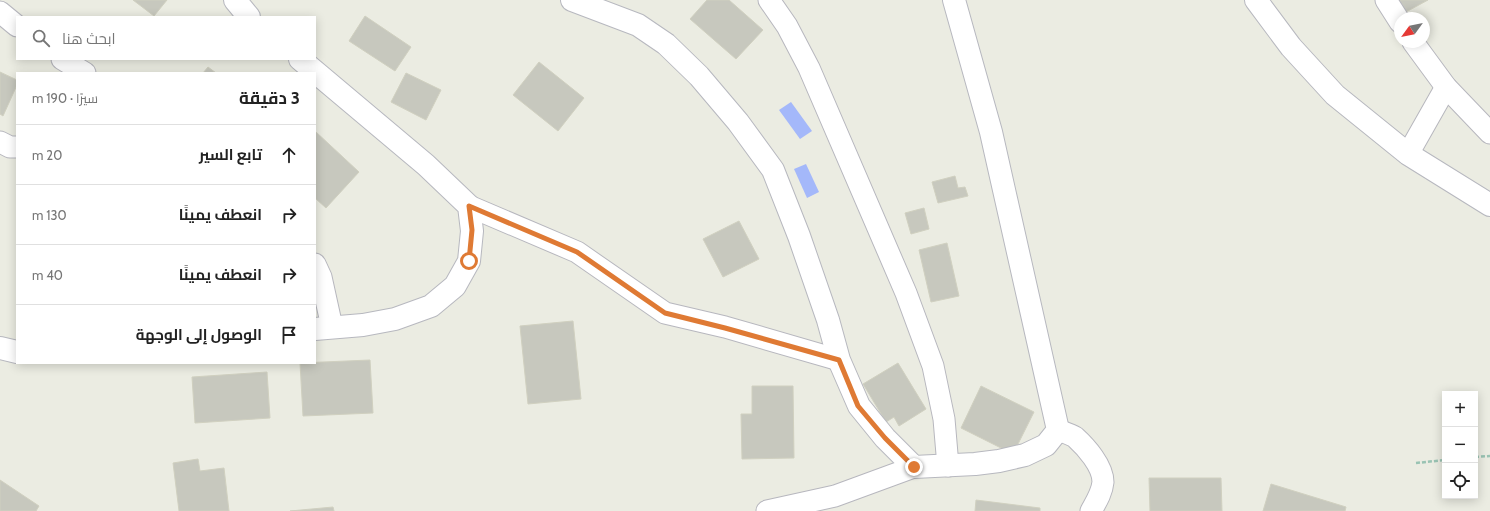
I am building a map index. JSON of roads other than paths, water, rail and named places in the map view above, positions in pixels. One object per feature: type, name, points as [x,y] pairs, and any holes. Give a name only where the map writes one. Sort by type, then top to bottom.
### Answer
[{"type":"street","points":[[235,0],[248,16]]},
{"type":"street","points":[[572,0],[638,25],[666,44],[699,76],[738,122],[773,170],[799,236],[828,320],[839,360],[858,406],[885,438],[914,467]]},
{"type":"street","points":[[769,0],[787,26],[810,68],[914,315],[933,366],[944,419],[948,466]]},
{"type":"street","points":[[954,0],[991,132],[1058,430]]},
{"type":"street","points":[[1256,0],[1291,47],[1335,95],[1408,154],[1490,205]]},
{"type":"street","points":[[1386,0],[1394,13]]},
{"type":"street","points":[[0,12],[16,25]]},
{"type":"street","points":[[1417,48],[1446,87],[1490,132]]},
{"type":"street","points":[[64,60],[83,72]]},
{"type":"street","points":[[301,60],[315,72]]},
{"type":"street","points":[[316,72],[426,165],[469,206],[577,252],[665,313],[839,360]]},
{"type":"street","points":[[1408,154],[1446,87]]},
{"type":"street","points":[[0,142],[10,147],[16,146]]},
{"type":"street","points":[[316,266],[321,277],[323,328],[363,325],[395,319],[431,306],[455,286],[469,261],[472,230],[469,206]]},
{"type":"street","points":[[0,348],[16,352]]},
{"type":"street","points":[[767,511],[834,496],[914,467],[948,466],[999,461],[1025,455],[1046,445],[1058,430]]},
{"type":"street","points":[[1058,430],[1074,437],[1094,458],[1100,471],[1103,481],[1099,497],[1091,511]]},
{"type":"water","points":[[791,102],[812,131],[800,139],[779,110]]},
{"type":"water","points":[[806,164],[819,192],[807,198],[794,169]]}]
